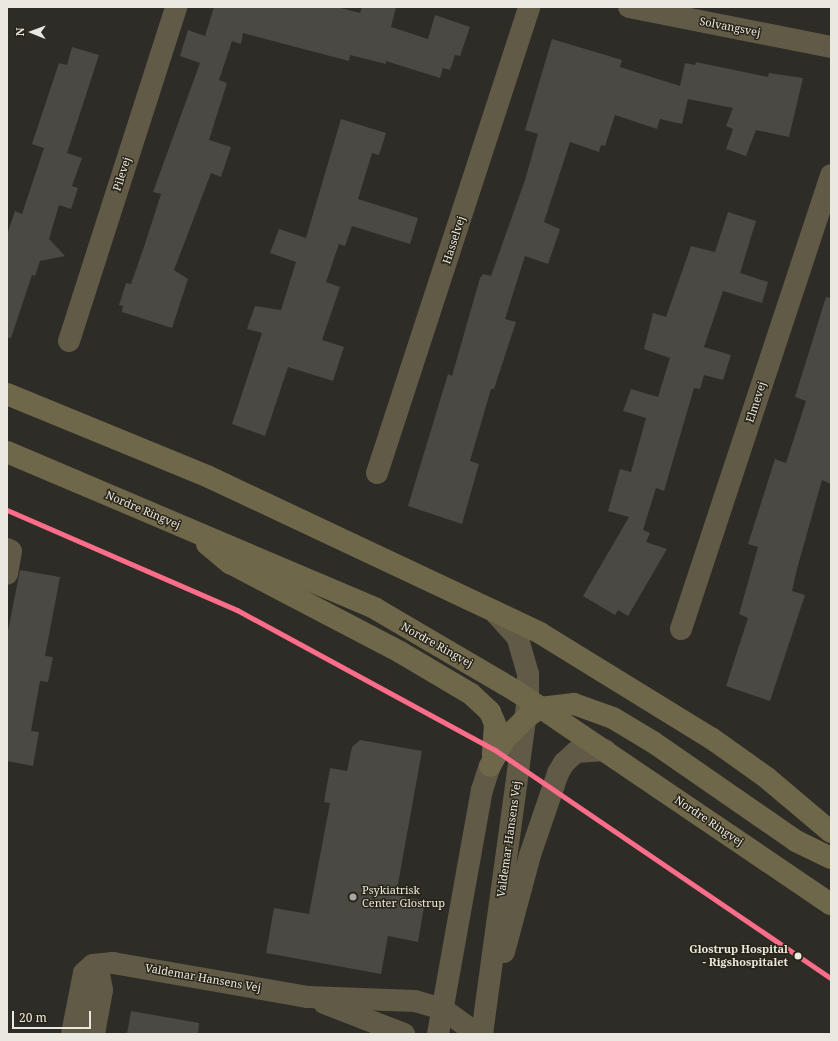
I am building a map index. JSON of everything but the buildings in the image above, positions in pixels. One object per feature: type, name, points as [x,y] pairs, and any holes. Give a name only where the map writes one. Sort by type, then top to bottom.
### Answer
[{"type":"main road","points":[[7,394],[209,477],[540,632],[711,738],[767,778],[831,832]]},
{"type":"main road","name":"Nordre Ringvej","points":[[7,452],[376,609],[459,656],[532,708],[605,750],[831,904]]},
{"type":"main road","points":[[189,529],[230,563],[400,652],[476,698],[490,712],[495,724],[497,735],[490,766]]},
{"type":"main road","points":[[490,766],[505,739],[532,708],[574,704],[614,718],[653,742],[796,841],[831,858]]},
{"type":"street","name":"Pilevej","points":[[69,341],[176,7]]},
{"type":"street","name":"Hasselvej","points":[[378,473],[529,7]]},
{"type":"street","name":"Solvangsvej","points":[[629,7],[831,47]]},
{"type":"street","name":"Elmevej","points":[[681,629],[831,175]]},
{"type":"street","points":[[7,549],[11,551],[7,574]]},
{"type":"street","name":"Valdemar Hansens Vej","points":[[482,1034],[532,708],[528,674],[518,638],[491,608]]},
{"type":"street","name":"Valdemar Hansens Vej","points":[[482,1034],[552,787],[564,763],[576,752],[605,750]]},
{"type":"street","points":[[438,1034],[482,790],[490,766]]},
{"type":"street","name":"Valdemar Hansens Vej","points":[[97,964],[132,966],[308,997],[415,1000],[443,1009],[477,1034]]},
{"type":"street","points":[[72,1034],[82,979],[87,969],[97,964],[102,990],[94,1034]]},
{"type":"street","name":"Valdemar Hansens Vej","points":[[308,997],[404,1034]]},
{"type":"transit line","points":[[7,510],[237,610],[495,750],[831,978]]},
{"type":"place","name":"Psykiatrisk Center Glostrup","points":[[353,897]]},
{"type":"place","name":"Glostrup Hospital - Rigshospitalet","points":[[798,956]]}]
